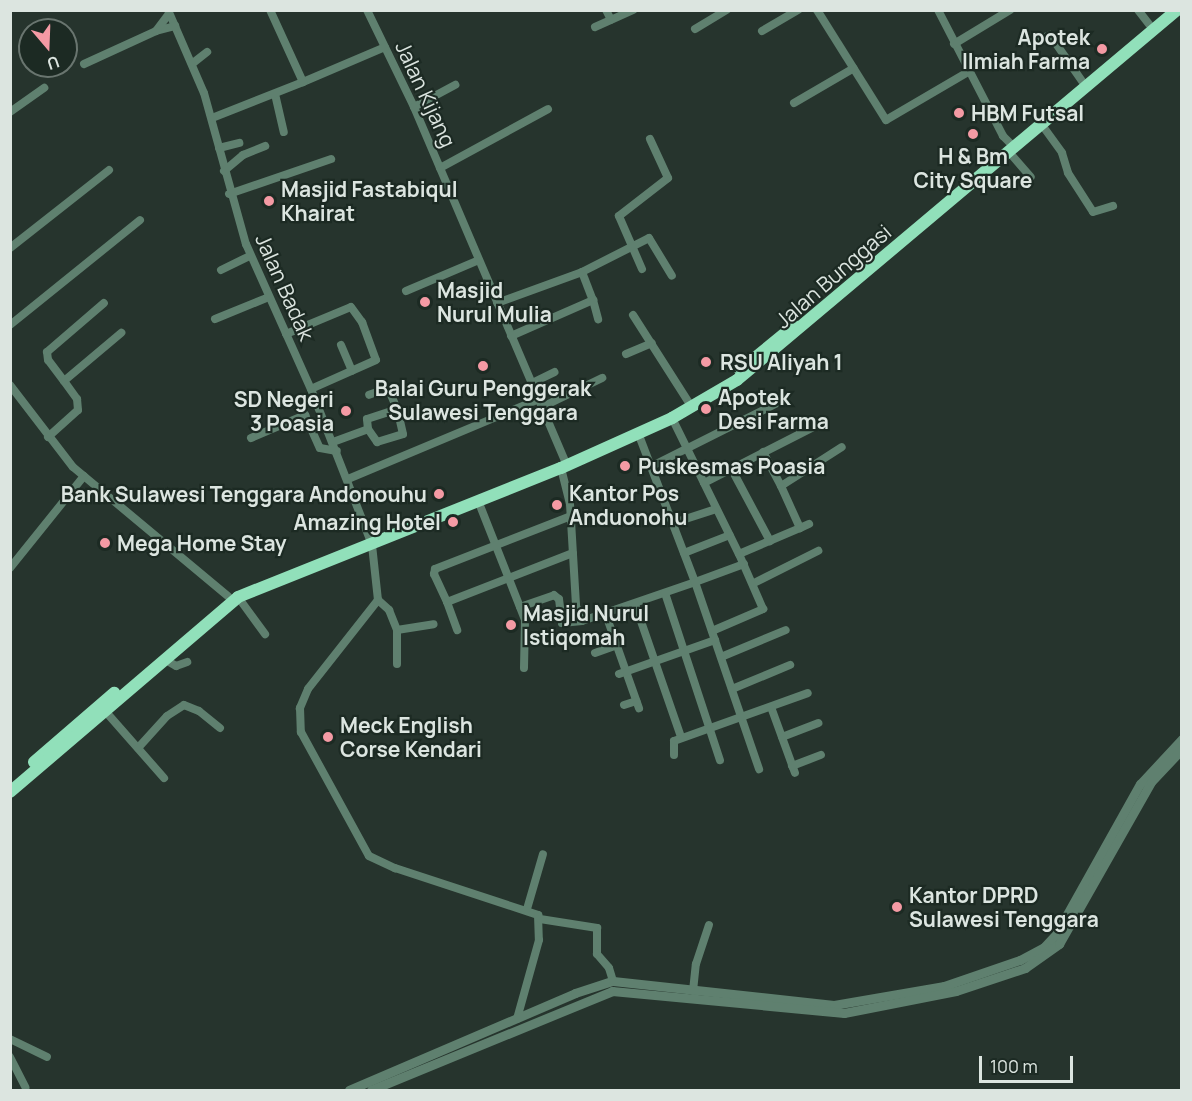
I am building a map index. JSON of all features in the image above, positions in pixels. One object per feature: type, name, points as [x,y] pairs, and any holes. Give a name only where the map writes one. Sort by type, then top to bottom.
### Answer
[{"type":"highway","name":"Jalan Bunggasi","points":[[1010,147],[1042,125],[1133,43],[1165,10]]},
{"type":"highway","name":"Jalan Bunggasi","points":[[619,438],[638,433],[672,418],[763,356],[1010,147],[1082,81],[1177,10]]},
{"type":"highway","name":"Jalan Bunggasi","points":[[371,542],[619,438],[689,403],[763,356]]},
{"type":"highway","name":"Jalan Bunggasi","points":[[371,542],[479,503],[562,463]]},
{"type":"highway","points":[[10,782],[233,596],[371,542]]},
{"type":"highway","points":[[10,792],[106,712],[214,610]]},
{"type":"street","points":[[270,10],[303,82]]},
{"type":"street","name":"Jalan Kijang","points":[[367,10],[414,107],[541,403],[562,463],[571,516],[576,606],[582,621]]},
{"type":"street","points":[[606,10],[610,20]]},
{"type":"street","points":[[595,27],[633,10]]},
{"type":"street","points":[[695,29],[727,10]]},
{"type":"street","points":[[762,31],[798,10]]},
{"type":"street","points":[[817,10],[886,120],[968,72]]},
{"type":"street","points":[[938,10],[968,72],[1010,147],[1031,177]]},
{"type":"street","points":[[954,44],[1010,10]]},
{"type":"street","points":[[1138,10],[1149,24]]},
{"type":"street","points":[[156,31],[169,12]]},
{"type":"street","name":"Jalan Badak","points":[[169,12],[193,63],[212,118],[229,194],[250,256],[320,410],[371,542],[378,600]]},
{"type":"street","points":[[84,64],[156,31],[175,26]]},
{"type":"street","points":[[1040,39],[1050,35],[1082,81]]},
{"type":"street","points":[[212,118],[385,47]]},
{"type":"street","points":[[193,63],[207,52]]},
{"type":"street","points":[[794,103],[854,68]]},
{"type":"street","points":[[414,107],[455,85]]},
{"type":"street","points":[[10,112],[44,88]]},
{"type":"street","points":[[274,94],[284,132]]},
{"type":"street","points":[[440,168],[548,109]]},
{"type":"street","points":[[1042,125],[1062,153],[1068,173],[1093,212],[1113,206]]},
{"type":"street","points":[[642,269],[619,214],[669,176],[650,139]]},
{"type":"street","points":[[219,148],[238,143]]},
{"type":"street","points":[[224,171],[243,155],[265,146]]},
{"type":"street","points":[[229,194],[331,159]]},
{"type":"street","points":[[10,248],[109,170]]},
{"type":"street","points":[[10,325],[140,220]]},
{"type":"street","points":[[497,303],[582,272],[651,238],[672,276]]},
{"type":"street","points":[[221,270],[250,256]]},
{"type":"street","points":[[406,291],[479,260]]},
{"type":"street","points":[[582,272],[598,319]]},
{"type":"street","points":[[215,319],[269,297]]},
{"type":"street","points":[[511,336],[593,300]]},
{"type":"street","points":[[48,437],[78,410],[77,399],[48,360],[47,352],[104,303]]},
{"type":"street","points":[[286,334],[353,307],[376,359],[311,389]]},
{"type":"street","points":[[633,315],[689,403]]},
{"type":"street","points":[[64,381],[121,333]]},
{"type":"street","points":[[626,354],[652,343]]},
{"type":"street","points":[[341,345],[352,370]]},
{"type":"street","points":[[532,383],[555,372]]},
{"type":"street","points":[[348,479],[602,378]]},
{"type":"street","points":[[10,386],[48,437],[84,476],[233,596],[266,634]]},
{"type":"street","points":[[369,395],[388,388],[397,409],[403,434],[377,442],[368,429],[366,420],[397,409]]},
{"type":"street","points":[[652,466],[689,450],[785,399]]},
{"type":"street","points":[[251,438],[320,410]]},
{"type":"street","points":[[305,415],[316,443],[323,450],[335,447],[368,429]]},
{"type":"street","points":[[672,418],[754,583],[762,611],[712,631]]},
{"type":"street","points":[[704,483],[820,423]]},
{"type":"street","points":[[638,433],[695,582],[759,769]]},
{"type":"street","points":[[781,486],[842,447]]},
{"type":"street","points":[[763,452],[800,528]]},
{"type":"street","points":[[731,468],[770,541]]},
{"type":"street","points":[[10,568],[84,476]]},
{"type":"street","points":[[479,503],[509,576],[525,624],[524,668]]},
{"type":"street","points":[[673,523],[716,509]]},
{"type":"street","points":[[457,630],[434,570],[495,544],[571,516]]},
{"type":"street","points":[[739,554],[809,524]]},
{"type":"street","points":[[684,553],[730,535]]},
{"type":"street","points":[[754,583],[818,551]]},
{"type":"street","points":[[447,602],[573,553]]},
{"type":"street","points":[[520,607],[554,595],[559,599],[562,623],[582,621],[606,615],[744,564]]},
{"type":"street","points":[[665,593],[720,760]]},
{"type":"street","points":[[397,664],[397,630],[389,610],[378,600],[308,689],[300,708],[301,732],[369,856],[395,868],[527,909],[540,919],[597,928],[598,956],[609,968],[613,981]]},
{"type":"street","points":[[635,604],[681,737]]},
{"type":"street","points":[[606,615],[617,645],[622,673],[637,704],[624,705]]},
{"type":"street","points":[[397,630],[434,624]]},
{"type":"street","points":[[720,657],[786,630]]},
{"type":"street","points":[[622,673],[715,640]]},
{"type":"street","points":[[595,654],[617,645]]},
{"type":"street","points":[[164,659],[176,666],[187,662]]},
{"type":"street","points":[[732,689],[790,665]]},
{"type":"street","points":[[674,755],[672,743],[681,737],[808,693]]},
{"type":"street","points":[[138,748],[167,716],[183,705],[199,711],[220,728]]},
{"type":"street","points":[[771,707],[794,770],[821,755]]},
{"type":"street","points":[[106,712],[164,778]]},
{"type":"street","points":[[782,737],[818,723]]},
{"type":"street","points":[[371,1090],[483,1040],[517,1019],[575,993],[613,981],[834,1005],[959,986],[1020,960],[1048,944],[1144,778],[1182,739]]},
{"type":"street","points":[[349,1090],[612,991],[831,1013],[869,1010],[1036,963],[1059,944],[1151,782],[1182,749]]},
{"type":"street","points":[[527,909],[543,854]]},
{"type":"street","points":[[517,1019],[539,940],[540,919]]},
{"type":"street","points":[[693,991],[696,964],[709,925]]},
{"type":"street","points":[[10,1039],[47,1057]]},
{"type":"street","points":[[10,1057],[25,1087]]},
{"type":"place","name":"Apotek Ilmiah Farma","points":[[1102,49]]},
{"type":"place","name":"HBM Futsal","points":[[959,113]]},
{"type":"place","name":"H & Bm City Square","points":[[973,134]]},
{"type":"place","name":"Masjid Fastabiqul Khairat","points":[[269,201]]},
{"type":"place","name":"Masjid Nurul Mulia","points":[[425,302]]},
{"type":"place","name":"RSU Aliyah 1","points":[[706,362]]},
{"type":"place","name":"Balai Guru Penggerak Sulawesi Tenggara","points":[[483,366]]},
{"type":"place","name":"Apotek Desi Farma","points":[[706,409]]},
{"type":"place","name":"SD Negeri 3 Poasia","points":[[346,411]]},
{"type":"place","name":"Puskesmas Poasia","points":[[625,466]]},
{"type":"place","name":"Bank Sulawesi Tenggara Andonouhu","points":[[439,494]]},
{"type":"place","name":"Kantor Pos Anduonohu","points":[[557,505]]},
{"type":"place","name":"Amazing Hotel","points":[[453,522]]},
{"type":"place","name":"Mega Home Stay","points":[[105,543]]},
{"type":"place","name":"Masjid Nurul Istiqomah","points":[[511,625]]},
{"type":"place","name":"Meck English Corse Kendari","points":[[328,737]]},
{"type":"place","name":"Kantor DPRD Sulawesi Tenggara","points":[[897,907]]}]
